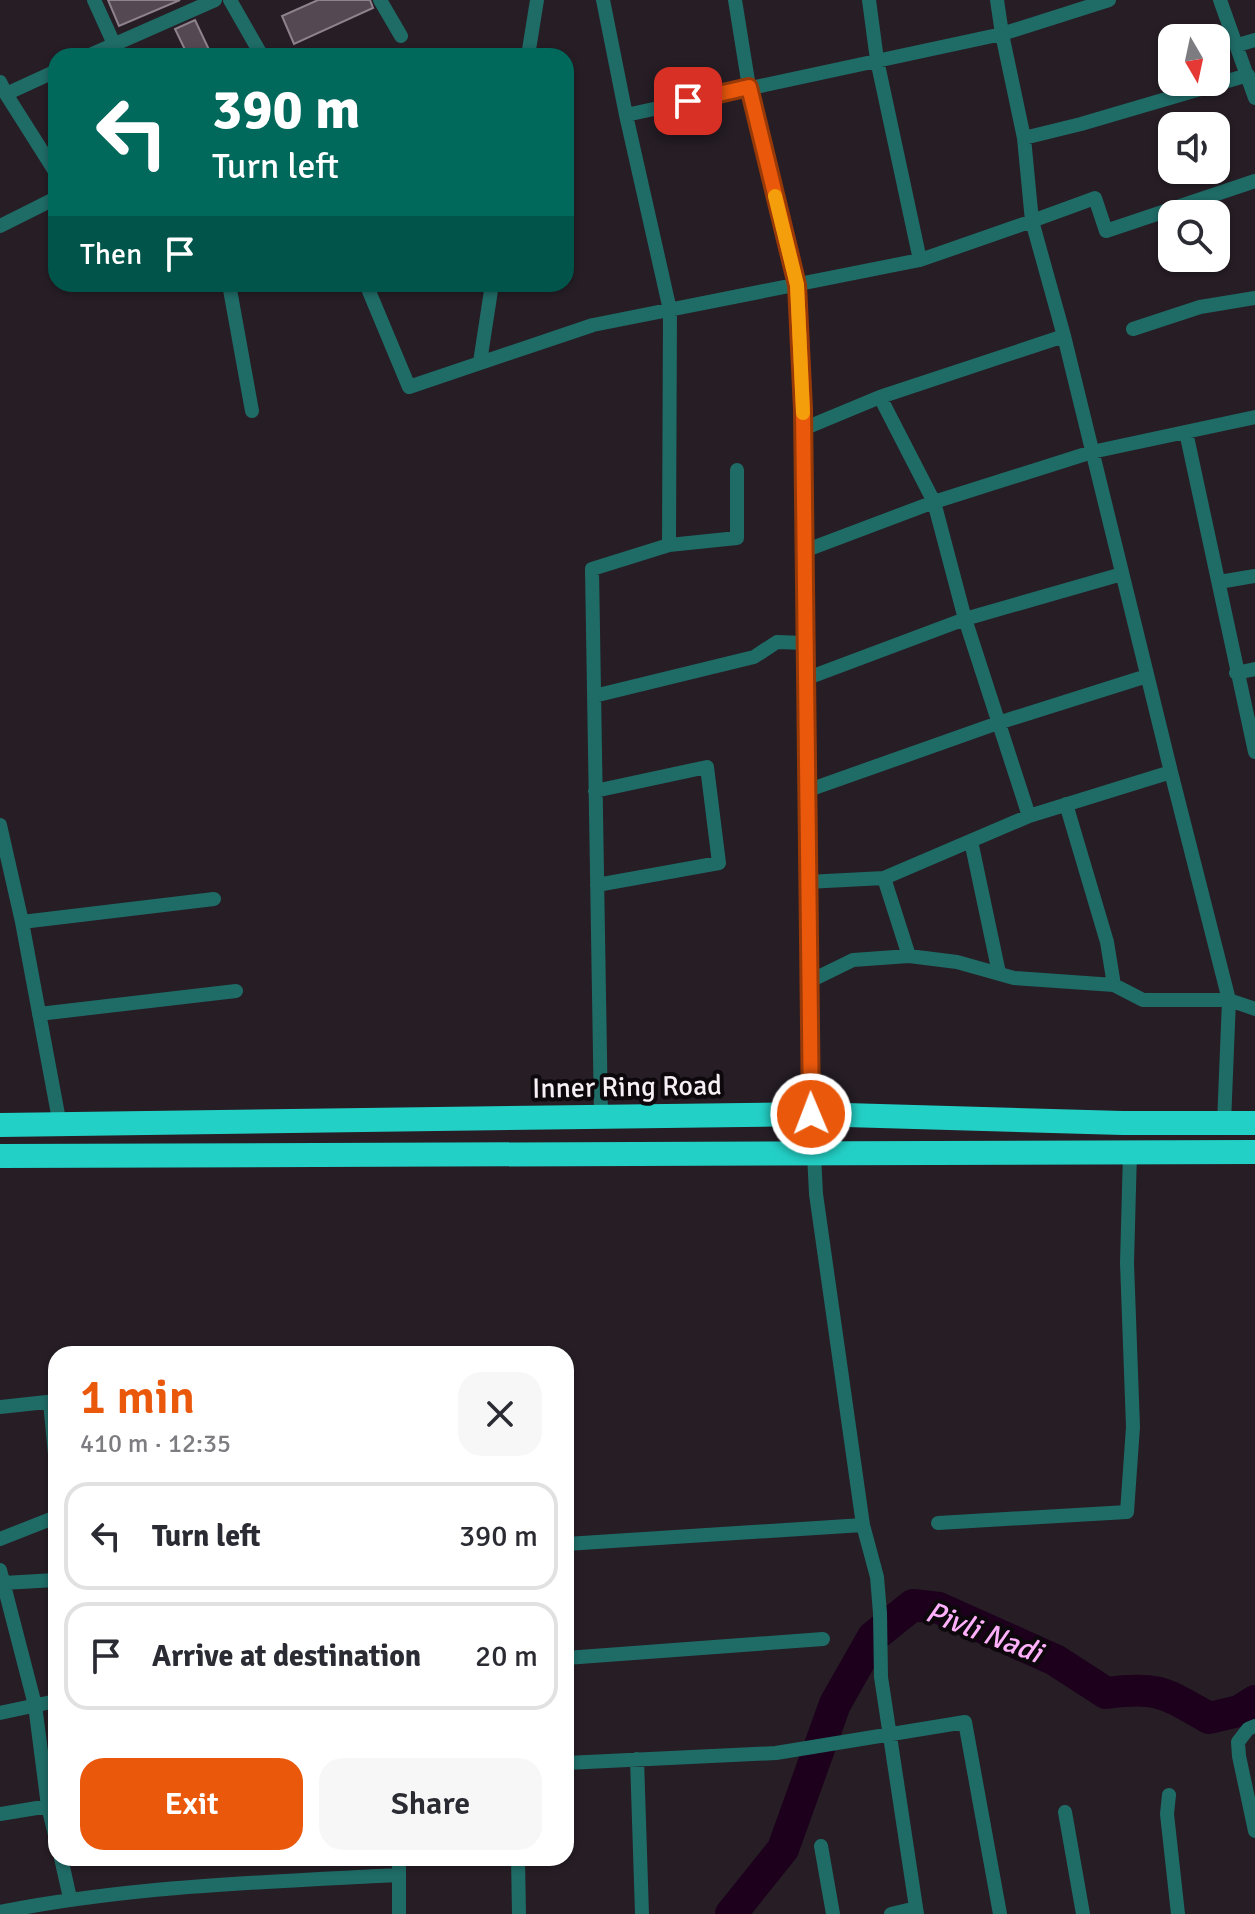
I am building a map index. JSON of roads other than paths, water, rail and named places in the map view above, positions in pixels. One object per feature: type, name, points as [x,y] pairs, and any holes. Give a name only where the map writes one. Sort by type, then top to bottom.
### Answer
[{"type":"highway","name":"Inner Ring Road","points":[[0,1125],[811,1114],[1123,1123],[1255,1123]]},
{"type":"highway","points":[[0,1156],[1255,1152]]},
{"type":"street","points":[[94,0],[114,44]]},
{"type":"street","points":[[105,48],[215,0]]},
{"type":"street","points":[[230,0],[257,48]]},
{"type":"street","points":[[380,0],[401,36]]},
{"type":"street","points":[[529,48],[537,0]]},
{"type":"street","points":[[603,0],[670,310],[669,545]]},
{"type":"street","points":[[735,0],[749,87],[797,285],[803,429],[811,1114]]},
{"type":"street","points":[[869,0],[877,60],[920,260]]},
{"type":"street","points":[[997,0],[1024,138],[1032,221],[1064,336],[1229,1000],[1224,1123]]},
{"type":"street","points":[[626,115],[1002,34],[1109,0]]},
{"type":"street","points":[[1220,0],[1255,98]]},
{"type":"street","points":[[1238,45],[1255,40]]},
{"type":"street","points":[[48,74],[3,88],[48,160]]},
{"type":"street","points":[[1024,138],[1248,75]]},
{"type":"street","points":[[369,292],[409,387],[593,325],[920,260],[1095,198],[1106,231],[1255,181]]},
{"type":"street","points":[[0,226],[48,202]]},
{"type":"street","points":[[230,292],[252,411]]},
{"type":"street","points":[[480,362],[491,292]]},
{"type":"street","points":[[1133,329],[1200,307],[1255,298]]},
{"type":"street","points":[[803,429],[880,397],[1064,336]]},
{"type":"street","points":[[880,397],[934,502],[965,619],[1029,816]]},
{"type":"street","points":[[804,551],[934,502],[1092,452],[1255,417]]},
{"type":"street","points":[[1186,432],[1255,752]]},
{"type":"street","points":[[601,1116],[592,569],[669,545],[737,538],[737,470]]},
{"type":"street","points":[[805,679],[965,619],[1122,574]]},
{"type":"street","points":[[1219,582],[1255,576]]},
{"type":"street","points":[[594,696],[754,657],[777,642],[805,643]]},
{"type":"street","points":[[1236,673],[1255,669]]},
{"type":"street","points":[[806,791],[998,723],[1147,676]]},
{"type":"street","points":[[595,791],[707,767],[719,863],[597,885]]},
{"type":"street","points":[[807,882],[884,878],[1029,816],[1171,772]]},
{"type":"street","points":[[1066,804],[1107,942],[1114,985]]},
{"type":"street","points":[[0,825],[22,922],[60,1125]]},
{"type":"street","points":[[971,841],[999,973]]},
{"type":"street","points":[[884,878],[909,956]]},
{"type":"street","points":[[22,922],[214,899]]},
{"type":"street","points":[[808,982],[853,960],[909,956],[957,962],[1014,978],[1114,985],[1143,1000],[1229,1000],[1255,1009]]},
{"type":"street","points":[[39,1014],[236,991]]},
{"type":"street","points":[[938,1523],[1127,1512],[1133,1427],[1127,1263],[1130,1152]]},
{"type":"street","points":[[814,1154],[816,1194],[863,1525],[877,1577],[881,1677],[888,1736],[917,1911],[891,1914]]},
{"type":"street","points":[[0,1407],[48,1402]]},
{"type":"street","points":[[0,1539],[48,1520]]},
{"type":"street","points":[[574,1543],[863,1525]]},
{"type":"street","points":[[48,1580],[2,1577],[35,1705],[48,1781]]},
{"type":"street","points":[[574,1657],[823,1639]]},
{"type":"street","points":[[0,1713],[48,1703]]},
{"type":"street","points":[[574,1763],[776,1753],[965,1722],[1000,1914]]},
{"type":"street","points":[[1255,1726],[1248,1729],[1238,1742],[1255,1831]]},
{"type":"street","points":[[637,1759],[642,1914]]},
{"type":"street","points":[[1169,1795],[1167,1814],[1178,1914]]},
{"type":"street","points":[[0,1814],[48,1806]]},
{"type":"street","points":[[1065,1812],[1083,1914]]},
{"type":"street","points":[[821,1846],[833,1914]]},
{"type":"street","points":[[63,1866],[70,1898]]},
{"type":"street","points":[[399,1866],[399,1914]]},
{"type":"street","points":[[518,1866],[519,1914]]},
{"type":"street","points":[[0,1912],[70,1898],[157,1889],[398,1875]]},
{"type":"waterway","name":"Pivli Nadi","points":[[731,1914],[783,1849],[835,1704],[873,1637],[913,1605],[939,1608],[1055,1660],[1106,1693],[1150,1691],[1182,1703],[1209,1718],[1239,1711],[1255,1701]]}]
